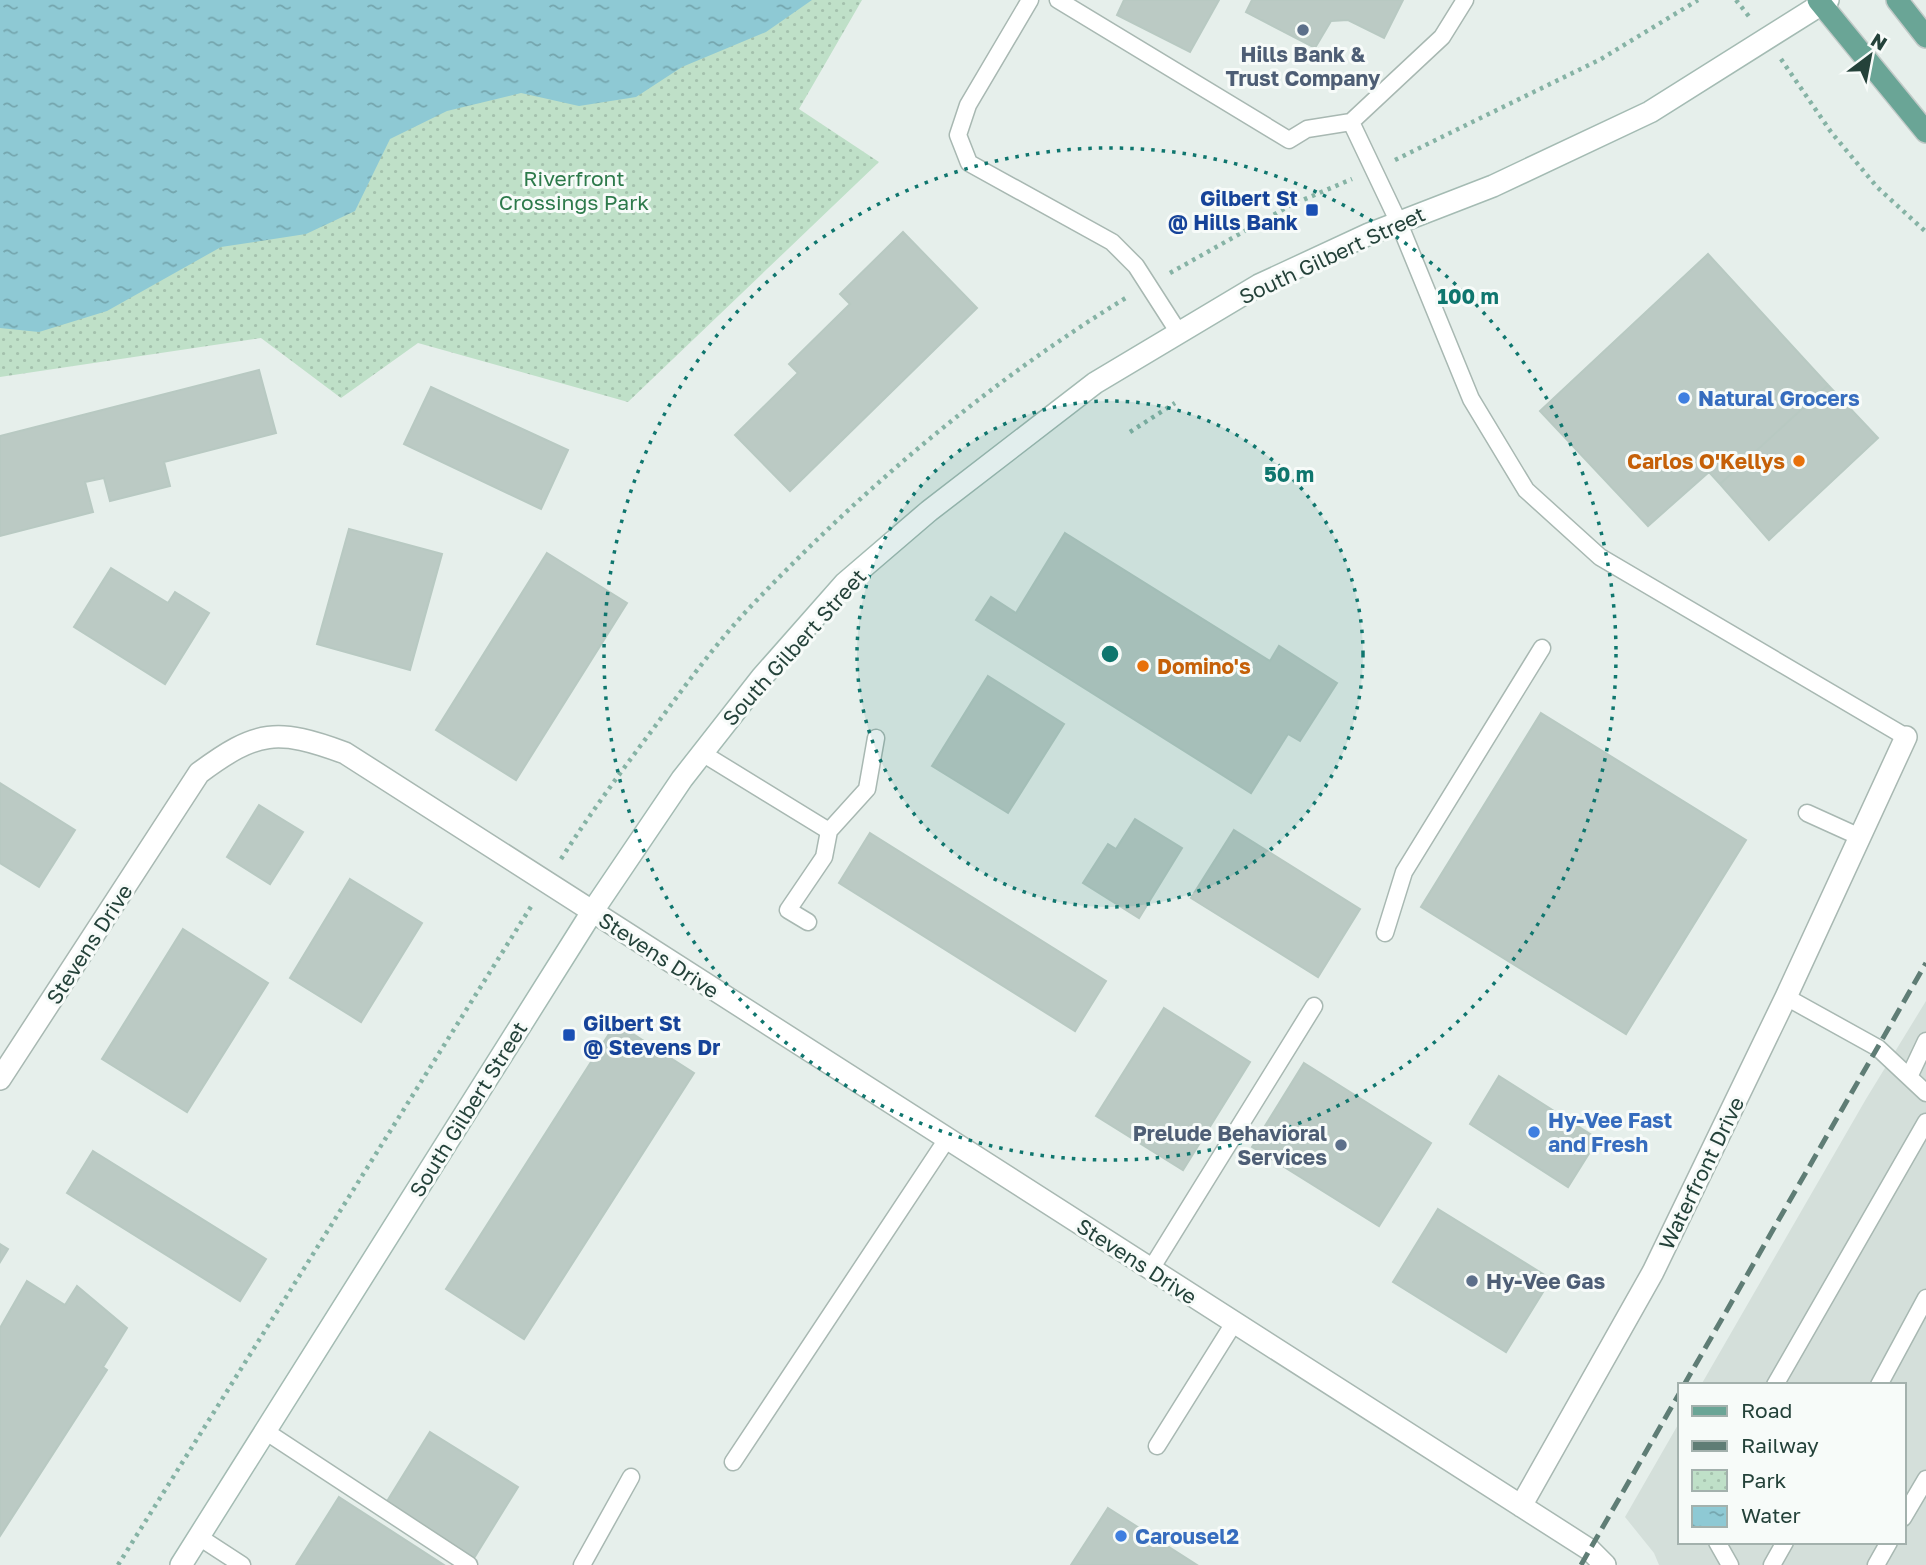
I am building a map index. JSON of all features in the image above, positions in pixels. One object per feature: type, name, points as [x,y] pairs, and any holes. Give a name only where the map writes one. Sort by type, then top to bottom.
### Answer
[{"type":"main road","points":[[1897,0],[1926,37]]},
{"type":"main road","points":[[1823,2],[1926,132]]},
{"type":"street","name":"South Gilbert Street","points":[[181,1565],[592,912],[682,779],[758,681],[845,583],[929,511],[1095,383],[1259,285],[1399,223],[1493,186],[1650,112],[1823,2]]},
{"type":"street","name":"Stevens Drive","points":[[0,1079],[199,773],[230,750],[268,736],[306,739],[345,753],[1521,1506]]},
{"type":"street","name":"Waterfront Drive","points":[[1521,1506],[1653,1272],[1786,997],[1906,737]]},
{"type":"street","points":[[1521,1506],[1590,1550],[1605,1565]]},
{"type":"lane","points":[[1030,0],[968,106],[958,135],[969,163],[1112,242],[1136,266],[1179,333]]},
{"type":"lane","points":[[1058,0],[1289,140],[1307,129],[1350,122],[1442,37],[1465,0]]},
{"type":"lane","points":[[1350,122],[1399,223],[1471,399],[1525,490],[1600,556],[1906,737]]},
{"type":"lane","points":[[1385,933],[1404,872],[1542,648]]},
{"type":"lane","points":[[808,922],[788,910],[824,857],[829,831],[867,789],[876,738]]},
{"type":"lane","points":[[702,753],[829,831]]},
{"type":"lane","points":[[1807,813],[1860,837]]},
{"type":"lane","points":[[1786,997],[1878,1048],[1926,1093]]},
{"type":"lane","points":[[1151,1269],[1314,1006]]},
{"type":"lane","points":[[1909,1077],[1926,1041]]},
{"type":"lane","points":[[1776,1383],[1926,1122]]},
{"type":"lane","points":[[733,1462],[947,1139]]},
{"type":"lane","points":[[1880,1383],[1926,1298]]},
{"type":"lane","points":[[1157,1446],[1234,1323]]},
{"type":"lane","points":[[265,1431],[469,1565]]},
{"type":"lane","points":[[582,1565],[631,1477]]},
{"type":"lane","points":[[1905,1515],[1926,1479]]},
{"type":"lane","points":[[199,1537],[242,1565]]},
{"type":"lane","points":[[1718,1544],[1730,1565]]},
{"type":"lane","points":[[1772,1565],[1784,1544]]},
{"type":"lane","points":[[1876,1565],[1888,1544]]},
{"type":"path","points":[[1398,159],[1601,59],[1698,0]]},
{"type":"path","points":[[1800,86],[1831,132],[1877,187],[1926,232]]},
{"type":"path","points":[[1169,273],[1291,205],[1362,174]]},
{"type":"path","points":[[1130,432],[1175,403]]},
{"type":"shaded area","points":[[1926,1001],[1926,1565],[1659,1565],[1654,1553],[1625,1517],[1678,1425],[1678,1544],[1905,1544],[1905,1383],[1702,1383],[1866,1099]]},
{"type":"green space","name":"Riverfront Crossings Park","points":[[0,0],[862,0],[799,109],[879,162],[628,402],[418,343],[341,398],[261,338],[0,377]]},
{"type":"water","points":[[0,0],[812,0],[766,32],[682,67],[636,97],[579,106],[521,93],[447,111],[390,139],[355,211],[306,234],[221,247],[107,311],[39,332],[0,328]]},
{"type":"building","name":"Hills Bank & Trust Company","points":[[1124,0],[1219,0],[1190,52],[1117,15]]},
{"type":"building","name":"Hills Bank & Trust Company","points":[[1252,0],[1403,0],[1384,38],[1348,20],[1331,21],[1315,48],[1246,12]]},
{"type":"building","points":[[903,232],[977,308],[790,491],[735,435],[798,373],[789,364],[850,304],[840,294]]},
{"type":"building","name":"Natural Grocers","points":[[1708,254],[1828,385],[1720,484],[1709,472],[1648,526],[1540,411]]},
{"type":"building","points":[[259,370],[276,433],[164,462],[170,486],[110,501],[104,478],[85,482],[93,512],[0,536],[0,436]]},
{"type":"building","name":"Carlos O'Kellys","points":[[1828,385],[1878,438],[1769,540],[1720,484]]},
{"type":"building","points":[[431,387],[568,450],[541,509],[404,444]]},
{"type":"building","points":[[349,529],[442,554],[410,670],[317,644]]},
{"type":"building","points":[[1065,533],[1270,661],[1279,646],[1337,683],[1300,741],[1288,734],[1251,793],[976,620],[991,597],[1016,613]]},
{"type":"building","points":[[547,553],[627,603],[516,780],[436,730]]},
{"type":"building","points":[[111,568],[168,603],[175,592],[209,613],[165,684],[74,627]]},
{"type":"building","points":[[988,676],[1064,724],[1008,813],[932,766]]},
{"type":"building","points":[[1541,713],[1746,840],[1626,1034],[1421,907]]},
{"type":"building","points":[[0,783],[75,830],[39,887],[0,863]]},
{"type":"building","points":[[259,805],[303,832],[270,884],[227,857]]},
{"type":"building","points":[[1135,819],[1182,848],[1139,918],[1083,883],[1108,844],[1116,849]]},
{"type":"building","points":[[1234,830],[1360,909],[1318,977],[1191,898]]},
{"type":"building","points":[[870,833],[1106,981],[1075,1031],[839,883]]},
{"type":"building","points":[[350,879],[422,923],[361,1022],[290,978]]},
{"type":"building","points":[[183,929],[268,983],[187,1112],[102,1059]]},
{"type":"building","points":[[1164,1008],[1250,1062],[1183,1170],[1096,1116]]},
{"type":"building","points":[[616,1023],[694,1073],[524,1339],[446,1289]]},
{"type":"building","name":"Prelude Behavioral Services","points":[[1304,1063],[1431,1143],[1379,1226],[1252,1147]]},
{"type":"building","name":"Hy-Vee Fast and Fresh","points":[[1499,1076],[1598,1139],[1568,1187],[1470,1124]]},
{"type":"building","points":[[93,1151],[266,1259],[240,1301],[67,1193]]},
{"type":"building","name":"Hy-Vee Gas","points":[[1438,1209],[1551,1279],[1506,1352],[1393,1282]]},
{"type":"building","points":[[0,1244],[8,1249],[0,1262]]},
{"type":"building","points":[[27,1281],[65,1305],[77,1286],[127,1328],[103,1367],[107,1370],[0,1536],[0,1328]]},
{"type":"building","points":[[430,1432],[518,1487],[474,1558],[386,1503]]},
{"type":"building","points":[[339,1497],[444,1565],[296,1565]]},
{"type":"building","name":"Carousel2","points":[[1108,1508],[1197,1565],[1071,1565]]},
{"type":"railway","points":[[1685,1383],[1926,963]]},
{"type":"railway","points":[[1581,1565],[1678,1396]]},
{"type":"place","name":"Hills Bank & Trust Company","points":[[1303,30]]},
{"type":"place","name":"Gilbert St @ Hills Bank","points":[[1312,210]]},
{"type":"place","name":"Natural Grocers","points":[[1684,398]]},
{"type":"place","name":"Carlos O'Kellys","points":[[1799,461]]},
{"type":"place","name":"Domino's","points":[[1143,666]]},
{"type":"place","name":"Gilbert St @ Stevens Dr","points":[[569,1035]]},
{"type":"place","name":"Hy-Vee Fast and Fresh","points":[[1534,1132]]},
{"type":"place","name":"Prelude Behavioral Services","points":[[1341,1145]]},
{"type":"place","name":"Hy-Vee Gas","points":[[1472,1281]]},
{"type":"place","name":"Carousel2","points":[[1121,1536]]}]
